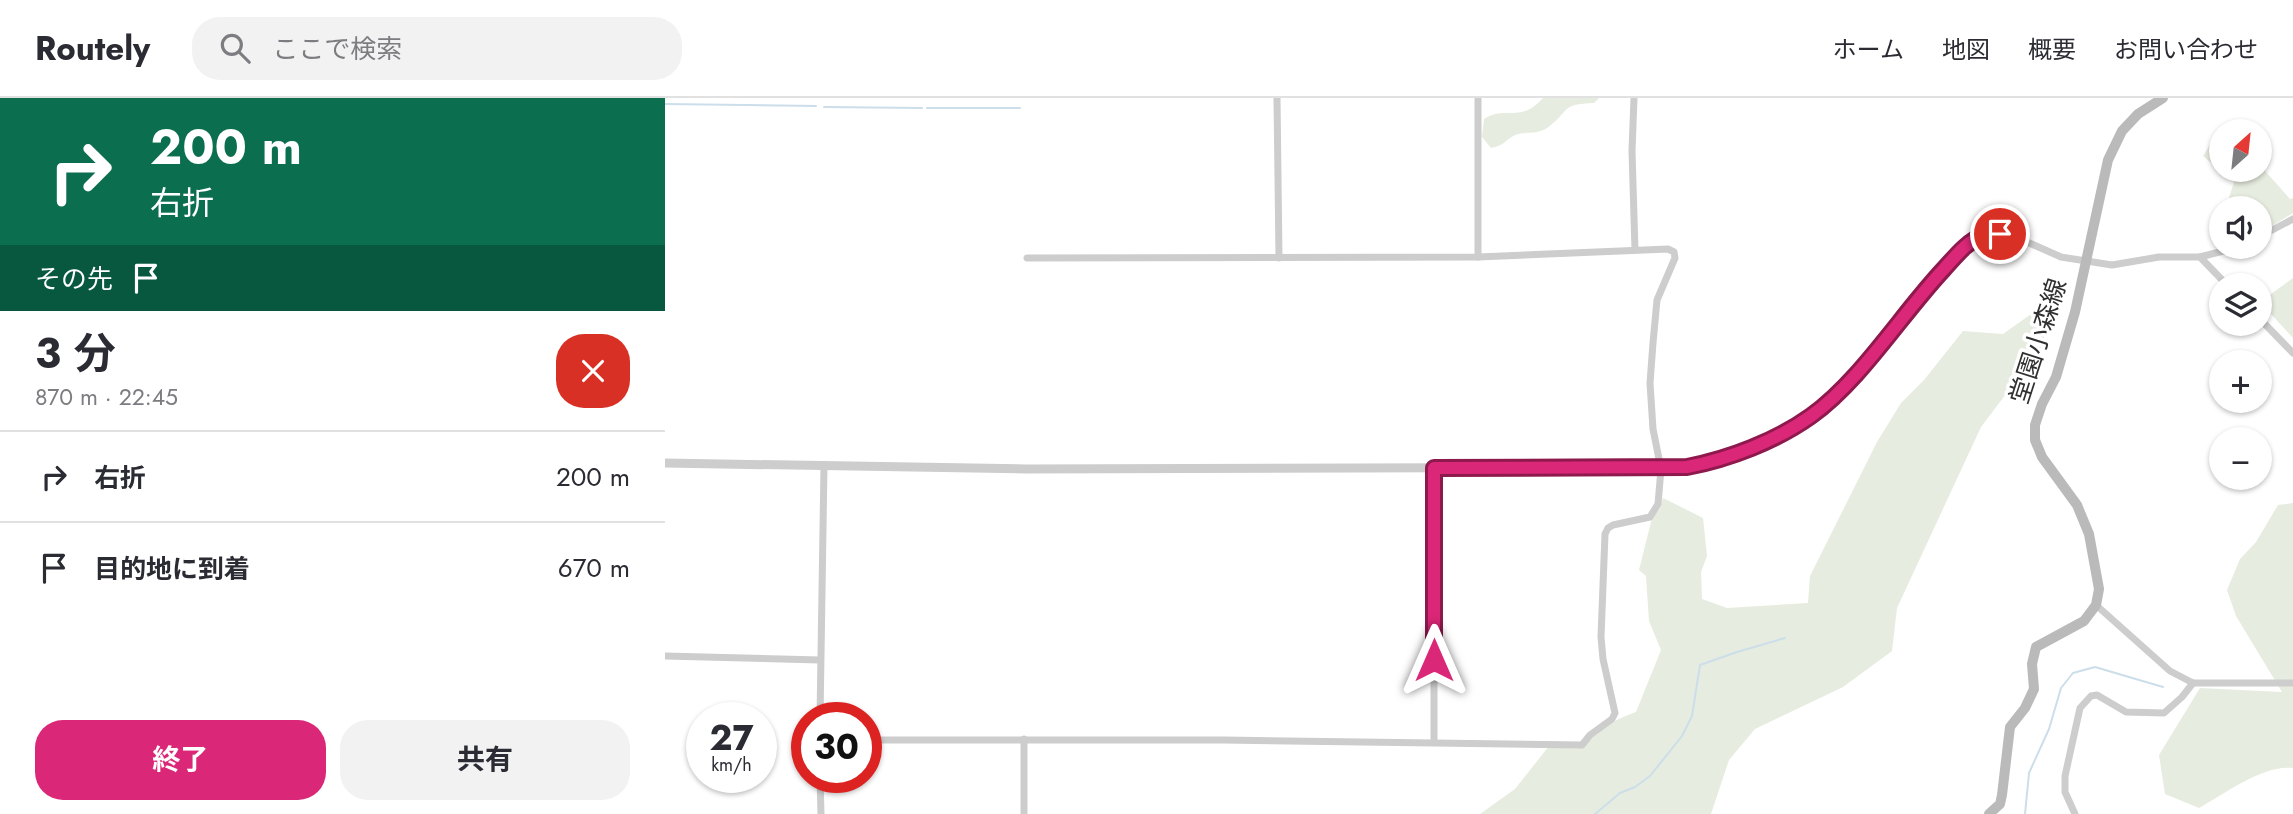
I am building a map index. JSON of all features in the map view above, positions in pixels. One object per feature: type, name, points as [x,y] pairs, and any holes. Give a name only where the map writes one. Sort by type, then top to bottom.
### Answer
[{"type":"main road","name":"堂園小森線","points":[[2096,605],[2099,589],[2089,534],[2077,505],[2046,466],[2035,440],[2035,425],[2056,377],[2086,263],[2108,160],[2122,131],[2138,114],[2163,98]]},
{"type":"main road","points":[[1989,814],[2000,804],[2010,727],[2025,708],[2034,689],[2032,664],[2036,647],[2084,621],[2096,605]]},
{"type":"street","points":[[1277,98],[1279,258]]},
{"type":"street","points":[[1478,98],[1478,257]]},
{"type":"street","points":[[1634,98],[1632,152],[1635,250]]},
{"type":"street","points":[[2272,230],[2293,219]]},
{"type":"street","points":[[665,463],[1026,469],[1661,469],[1710,463],[1786,431],[1812,416],[1858,372],[1964,247],[1984,235],[2000,234],[2018,238],[2061,257],[2086,263],[2112,265],[2159,257],[2209,255]]},
{"type":"street","points":[[882,740],[1582,745],[1590,735],[1612,719],[1615,712],[1601,637],[1605,534],[1613,525],[1650,517],[1658,504],[1661,469],[1653,429],[1650,383],[1657,300],[1675,258],[1674,252],[1668,249],[1478,257],[1027,258]]},
{"type":"street","points":[[2200,257],[2215,273]]},
{"type":"street","points":[[2272,331],[2293,353]]},
{"type":"street","points":[[820,702],[824,466]]},
{"type":"street","points":[[1434,468],[1434,742]]},
{"type":"street","points":[[2096,605],[2169,671],[2193,682],[2293,683]]},
{"type":"street","points":[[665,656],[820,660]]},
{"type":"street","points":[[2075,814],[2065,792],[2065,776],[2080,708],[2085,701],[2097,695],[2126,712],[2164,713],[2182,697],[2193,682]]},
{"type":"street","points":[[1024,739],[1024,814]]},
{"type":"street","points":[[820,793],[821,814]]},
{"type":"shaded area","points":[[1543,98],[1599,98],[1594,103],[1570,107],[1543,130],[1515,135],[1495,147],[1491,148],[1482,137],[1484,119],[1500,113],[1527,110]]},
{"type":"shaded area","points":[[2209,146],[2209,161],[2203,156]]},
{"type":"shaded area","points":[[2272,179],[2290,199],[2293,198],[2293,213],[2272,226],[2272,196],[2230,196],[2234,182],[2272,182]]},
{"type":"shaded area","points":[[2293,278],[2293,338],[2272,315],[2272,293]]},
{"type":"shaded area","points":[[2048,302],[2043,345],[1981,427],[1897,608],[1892,651],[1843,687],[1755,729],[1729,760],[1711,814],[1480,814],[1515,789],[1549,746],[1583,748],[1594,735],[1607,726],[1636,712],[1661,650],[1649,621],[1646,576],[1639,570],[1652,518],[1660,508],[1663,498],[1703,518],[1707,556],[1701,572],[1702,599],[1727,608],[1808,603],[1810,576],[1877,442],[1901,403],[1924,380],[1963,331],[2003,334]]},
{"type":"shaded area","points":[[2293,503],[2293,768],[2257,775],[2199,808],[2165,794],[2159,755],[2200,688],[2282,692],[2236,616],[2227,590],[2240,559],[2256,542],[2278,505]]},
{"type":"waterway","points":[[665,104],[816,106]]},
{"type":"waterway","points":[[824,107],[922,108]]},
{"type":"waterway","points":[[927,108],[1020,108]]},
{"type":"waterway","points":[[1595,814],[1620,793],[1635,787],[1650,776],[1682,736],[1692,716],[1700,665],[1785,638]]},
{"type":"waterway","points":[[2025,814],[2029,773],[2049,729],[2061,688],[2073,673],[2095,667],[2163,687]]},
{"type":"route","points":[[1434,660],[1434,468],[1661,469],[1710,463],[1786,431],[1812,416],[1858,372],[1964,247],[1984,235],[2000,234]]}]
